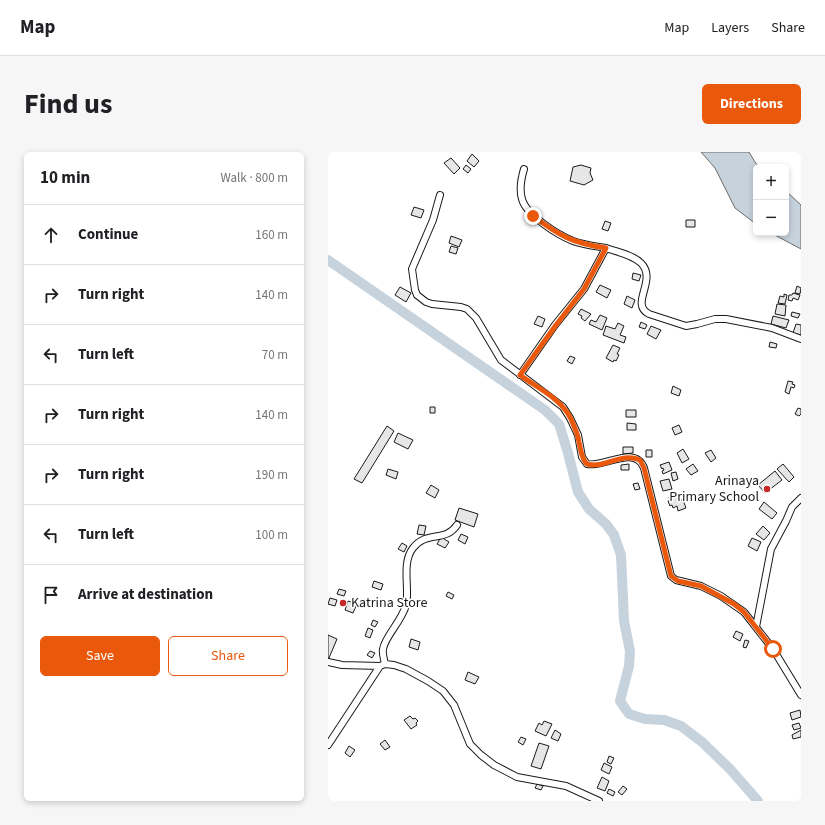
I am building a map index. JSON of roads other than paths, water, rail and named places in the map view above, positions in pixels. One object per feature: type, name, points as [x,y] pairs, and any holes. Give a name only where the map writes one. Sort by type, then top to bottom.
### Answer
[{"type":"street","points":[[524,169],[520,188],[522,200],[533,216],[555,231],[572,240],[581,244],[606,248],[633,258],[644,267],[647,271],[647,278],[642,296],[642,307],[643,310],[649,314],[686,326],[715,318],[726,318],[772,328],[801,339]]},
{"type":"street","points":[[440,195],[433,220],[412,269],[417,295],[426,302],[432,304],[454,305],[467,309],[482,326],[496,354],[501,360],[563,407],[578,435],[582,457],[587,464],[591,465],[625,457],[640,460],[644,468],[671,576],[676,580],[701,586],[722,596],[744,612],[773,649],[801,695]]},
{"type":"street","points":[[520,375],[553,328],[584,289],[606,248]]},
{"type":"street","points":[[756,627],[771,549],[792,507],[801,498]]},
{"type":"street","points":[[328,745],[383,665],[383,648],[406,607],[406,579],[410,552],[423,539],[448,534],[457,525]]},
{"type":"street","points":[[328,662],[342,666],[394,665],[406,669],[443,691],[454,705],[470,744],[494,765],[517,777],[566,786],[599,801]]},
{"type":"waterway","points":[[328,260],[545,410],[559,424],[578,492],[589,509],[606,524],[614,535],[621,555],[624,621],[630,651],[629,666],[620,701],[629,714],[645,719],[664,720],[681,726],[702,742],[730,769],[758,801]]},
{"type":"place","name":"Arinaya Primary School","points":[[767,489]]},
{"type":"place","name":"Katrina Store","points":[[343,603]]}]
